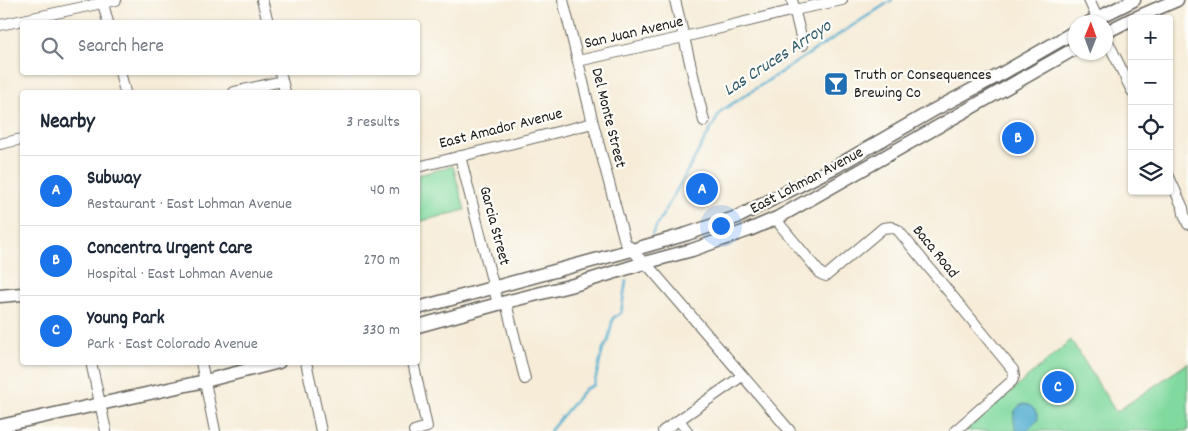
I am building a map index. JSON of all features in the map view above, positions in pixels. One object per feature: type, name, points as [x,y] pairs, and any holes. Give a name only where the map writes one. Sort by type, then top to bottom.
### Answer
[{"type":"main road","points":[[1106,15],[1134,0]]},
{"type":"main road","points":[[1141,15],[1177,0]]},
{"type":"main road","points":[[1113,28],[1128,21]]},
{"type":"main road","name":"East Lohman Avenue","points":[[420,307],[495,288],[629,246],[687,234],[740,216],[835,167],[1068,36]]},
{"type":"main road","name":"East Lohman Avenue","points":[[420,325],[577,284],[692,250],[749,230],[777,218],[1068,53]]},
{"type":"main road","points":[[0,291],[19,294]]},
{"type":"main road","points":[[0,296],[19,294]]},
{"type":"main road","points":[[0,426],[205,381],[267,365]]},
{"type":"street","points":[[22,20],[116,0]]},
{"type":"street","points":[[262,0],[267,20]]},
{"type":"street","name":"Del Monte Street","points":[[563,0],[593,123],[629,246]]},
{"type":"street","points":[[675,0],[704,121]]},
{"type":"street","name":"San Juan Avenue","points":[[578,61],[684,37],[793,5],[842,0]]},
{"type":"street","points":[[1089,0],[1093,15]]},
{"type":"street","points":[[103,2],[108,20]]},
{"type":"street","points":[[793,5],[803,45]]},
{"type":"street","points":[[0,25],[20,21]]},
{"type":"street","points":[[1113,52],[1128,83]]},
{"type":"street","points":[[121,75],[124,90]]},
{"type":"street","points":[[240,90],[281,77],[284,90]]},
{"type":"street","name":"East Amador Avenue","points":[[420,166],[593,123]]},
{"type":"street","points":[[0,144],[20,139]]},
{"type":"street","name":"Garcia Street","points":[[460,156],[495,288],[502,303],[525,379]]},
{"type":"street","points":[[1173,186],[1188,224]]},
{"type":"street","name":"Baca Road","points":[[777,218],[780,226],[821,274],[826,276],[884,228],[891,227],[898,230],[1013,370],[1014,376],[1012,381],[955,431]]},
{"type":"street","points":[[629,246],[790,431]]},
{"type":"street","points":[[92,365],[106,431]]},
{"type":"street","points":[[201,365],[216,431]]},
{"type":"street","points":[[307,365],[321,431]]},
{"type":"street","points":[[414,365],[428,427],[414,431]]},
{"type":"street","points":[[663,431],[742,376]]},
{"type":"street","points":[[679,420],[687,431]]},
{"type":"green space","points":[[453,166],[465,210],[420,221],[420,174]]},
{"type":"green space","points":[[1071,340],[1116,412],[1188,363],[1188,431],[965,431]]},
{"type":"water","points":[[1023,404],[1029,405],[1034,409],[1038,420],[1027,431],[1016,431],[1015,412]]},
{"type":"waterway","name":"Las Cruces Arroyo","points":[[652,234],[721,111],[892,0]]},
{"type":"waterway","name":"Las Cruces Arroyo","points":[[550,431],[585,389],[594,385],[613,318],[621,313],[626,281]]},
{"type":"place","name":"Truth or Consequences Brewing Co","points":[[836,84]]},
{"type":"place","name":"Concentra Urgent Care","points":[[1018,138]]},
{"type":"place","name":"Subway","points":[[702,189]]},
{"type":"place","name":"Young Park","points":[[1058,387]]}]
